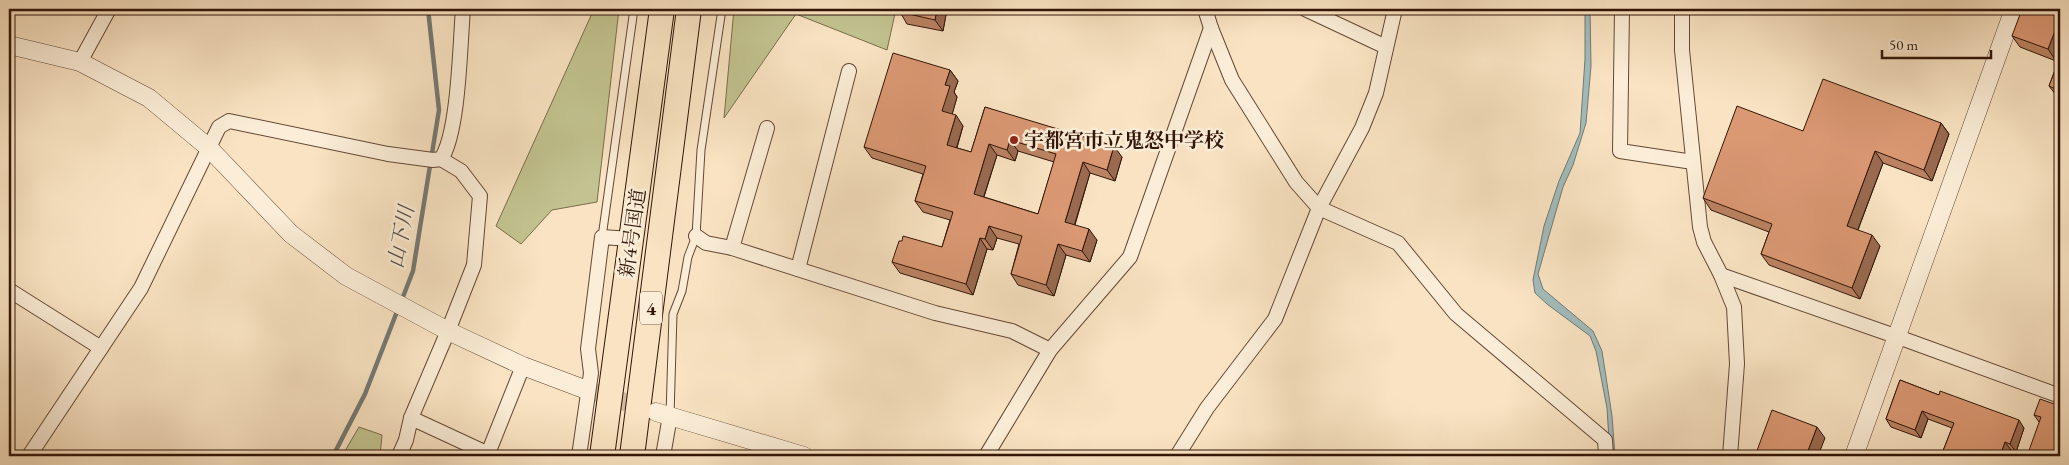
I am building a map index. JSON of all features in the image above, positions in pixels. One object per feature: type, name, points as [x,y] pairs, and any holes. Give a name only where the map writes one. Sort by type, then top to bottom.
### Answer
[{"type":"highway","points":[[631,239],[629,191],[648,9]]},
{"type":"highway","name":"新4号国道","points":[[602,456],[662,9]]},
{"type":"highway","name":"新4号国道","points":[[632,456],[689,9]]},
{"type":"highway","points":[[670,160],[690,86],[703,9]]},
{"type":"street","points":[[80,62],[108,9]]},
{"type":"street","points":[[442,159],[448,150],[455,107],[463,9]]},
{"type":"street","points":[[1205,9],[1210,28],[1232,80],[1296,182],[1319,208],[1398,243],[1456,314],[1605,440],[1606,456]]},
{"type":"street","points":[[1305,9],[1386,47]]},
{"type":"street","points":[[1177,456],[1207,408],[1268,331],[1275,319],[1319,208],[1362,128],[1376,93],[1395,9]]},
{"type":"street","points":[[1622,9],[1620,151],[1693,162]]},
{"type":"street","points":[[1682,9],[1682,50],[1700,227],[1704,242],[1721,275],[1734,307],[1737,364],[1730,456]]},
{"type":"street","points":[[1854,456],[2014,9]]},
{"type":"street","points":[[986,456],[1050,350],[1130,257],[1210,28]]},
{"type":"street","points":[[9,45],[80,62],[149,98],[209,148],[291,234],[346,276],[448,331],[523,366],[584,389]]},
{"type":"street","points":[[798,269],[848,71]]},
{"type":"street","points":[[29,456],[141,288],[219,127],[229,121],[388,154],[433,160],[442,159],[461,171],[480,196],[474,265],[411,418],[406,440],[399,456]]},
{"type":"street","points":[[732,248],[767,128]]},
{"type":"street","points":[[696,236],[706,243],[732,248],[935,313],[1012,331],[1050,350]]},
{"type":"street","points":[[579,456],[591,373],[588,349],[602,237],[631,239]]},
{"type":"street","points":[[1721,275],[2060,396]]},
{"type":"street","points":[[9,290],[101,348]]},
{"type":"street","points":[[411,418],[489,455],[523,366]]},
{"type":"street","points":[[663,456],[663,414],[804,456]]},
{"type":"lane","points":[[602,237],[634,9]]},
{"type":"lane","points":[[663,414],[673,314],[682,291],[688,258],[696,236],[700,150],[722,9]]},
{"type":"green space","points":[[594,9],[619,9],[597,202],[552,210],[521,244],[496,226]]},
{"type":"green space","points":[[734,9],[896,9],[887,50],[796,14],[724,118]]},
{"type":"green space","points":[[359,427],[382,435],[380,456],[342,456]]},
{"type":"water","points":[[1585,9],[1590,9],[1591,66],[1586,123],[1573,165],[1563,187],[1538,274],[1543,289],[1593,331],[1602,351],[1612,416],[1615,456],[1610,456],[1607,408],[1596,351],[1590,336],[1535,293],[1533,280],[1544,226],[1559,181],[1580,133],[1585,59]]},
{"type":"building","points":[[900,9],[937,9],[935,20],[900,12]]},
{"type":"building","points":[[2022,9],[2060,9],[2060,18],[2048,49],[2012,36]]},
{"type":"building","points":[[893,53],[950,70],[945,85],[950,86],[942,111],[956,115],[947,145],[971,152],[985,107],[1114,146],[1107,170],[1083,162],[1065,222],[1089,229],[1082,251],[1058,244],[1046,285],[1011,274],[1022,236],[989,226],[985,239],[980,238],[966,284],[892,262],[899,241],[902,241],[903,236],[942,247],[953,212],[915,201],[926,166],[864,147]],"holes":[[[1010,140],[1056,154],[1038,214],[974,194],[989,144],[1007,150]]]},
{"type":"building","points":[[2060,57],[2060,91],[2049,86]]},
{"type":"building","points":[[1823,79],[1941,123],[1924,170],[1875,151],[1847,226],[1872,235],[1852,288],[1761,254],[1772,224],[1703,198],[1737,106],[1803,131]]},
{"type":"building","points":[[1900,380],[1939,395],[1940,391],[2019,420],[2010,444],[2005,442],[2000,456],[1941,456],[1954,423],[1922,411],[1915,430],[1886,419]]},
{"type":"building","points":[[2040,399],[2060,406],[2060,456],[2027,456],[2041,417],[2034,415]]},
{"type":"building","points":[[1772,410],[1817,427],[1806,456],[1755,456]]},
{"type":"waterway","name":"山下川","points":[[401,302],[413,271],[439,110],[428,9]]},
{"type":"waterway","name":"山下川","points":[[333,456],[365,394],[398,309]]},
{"type":"tunnel","points":[[584,389],[650,410]]},
{"type":"place","name":"宇都宮市立鬼怒中学校","points":[[1014,140]]}]
